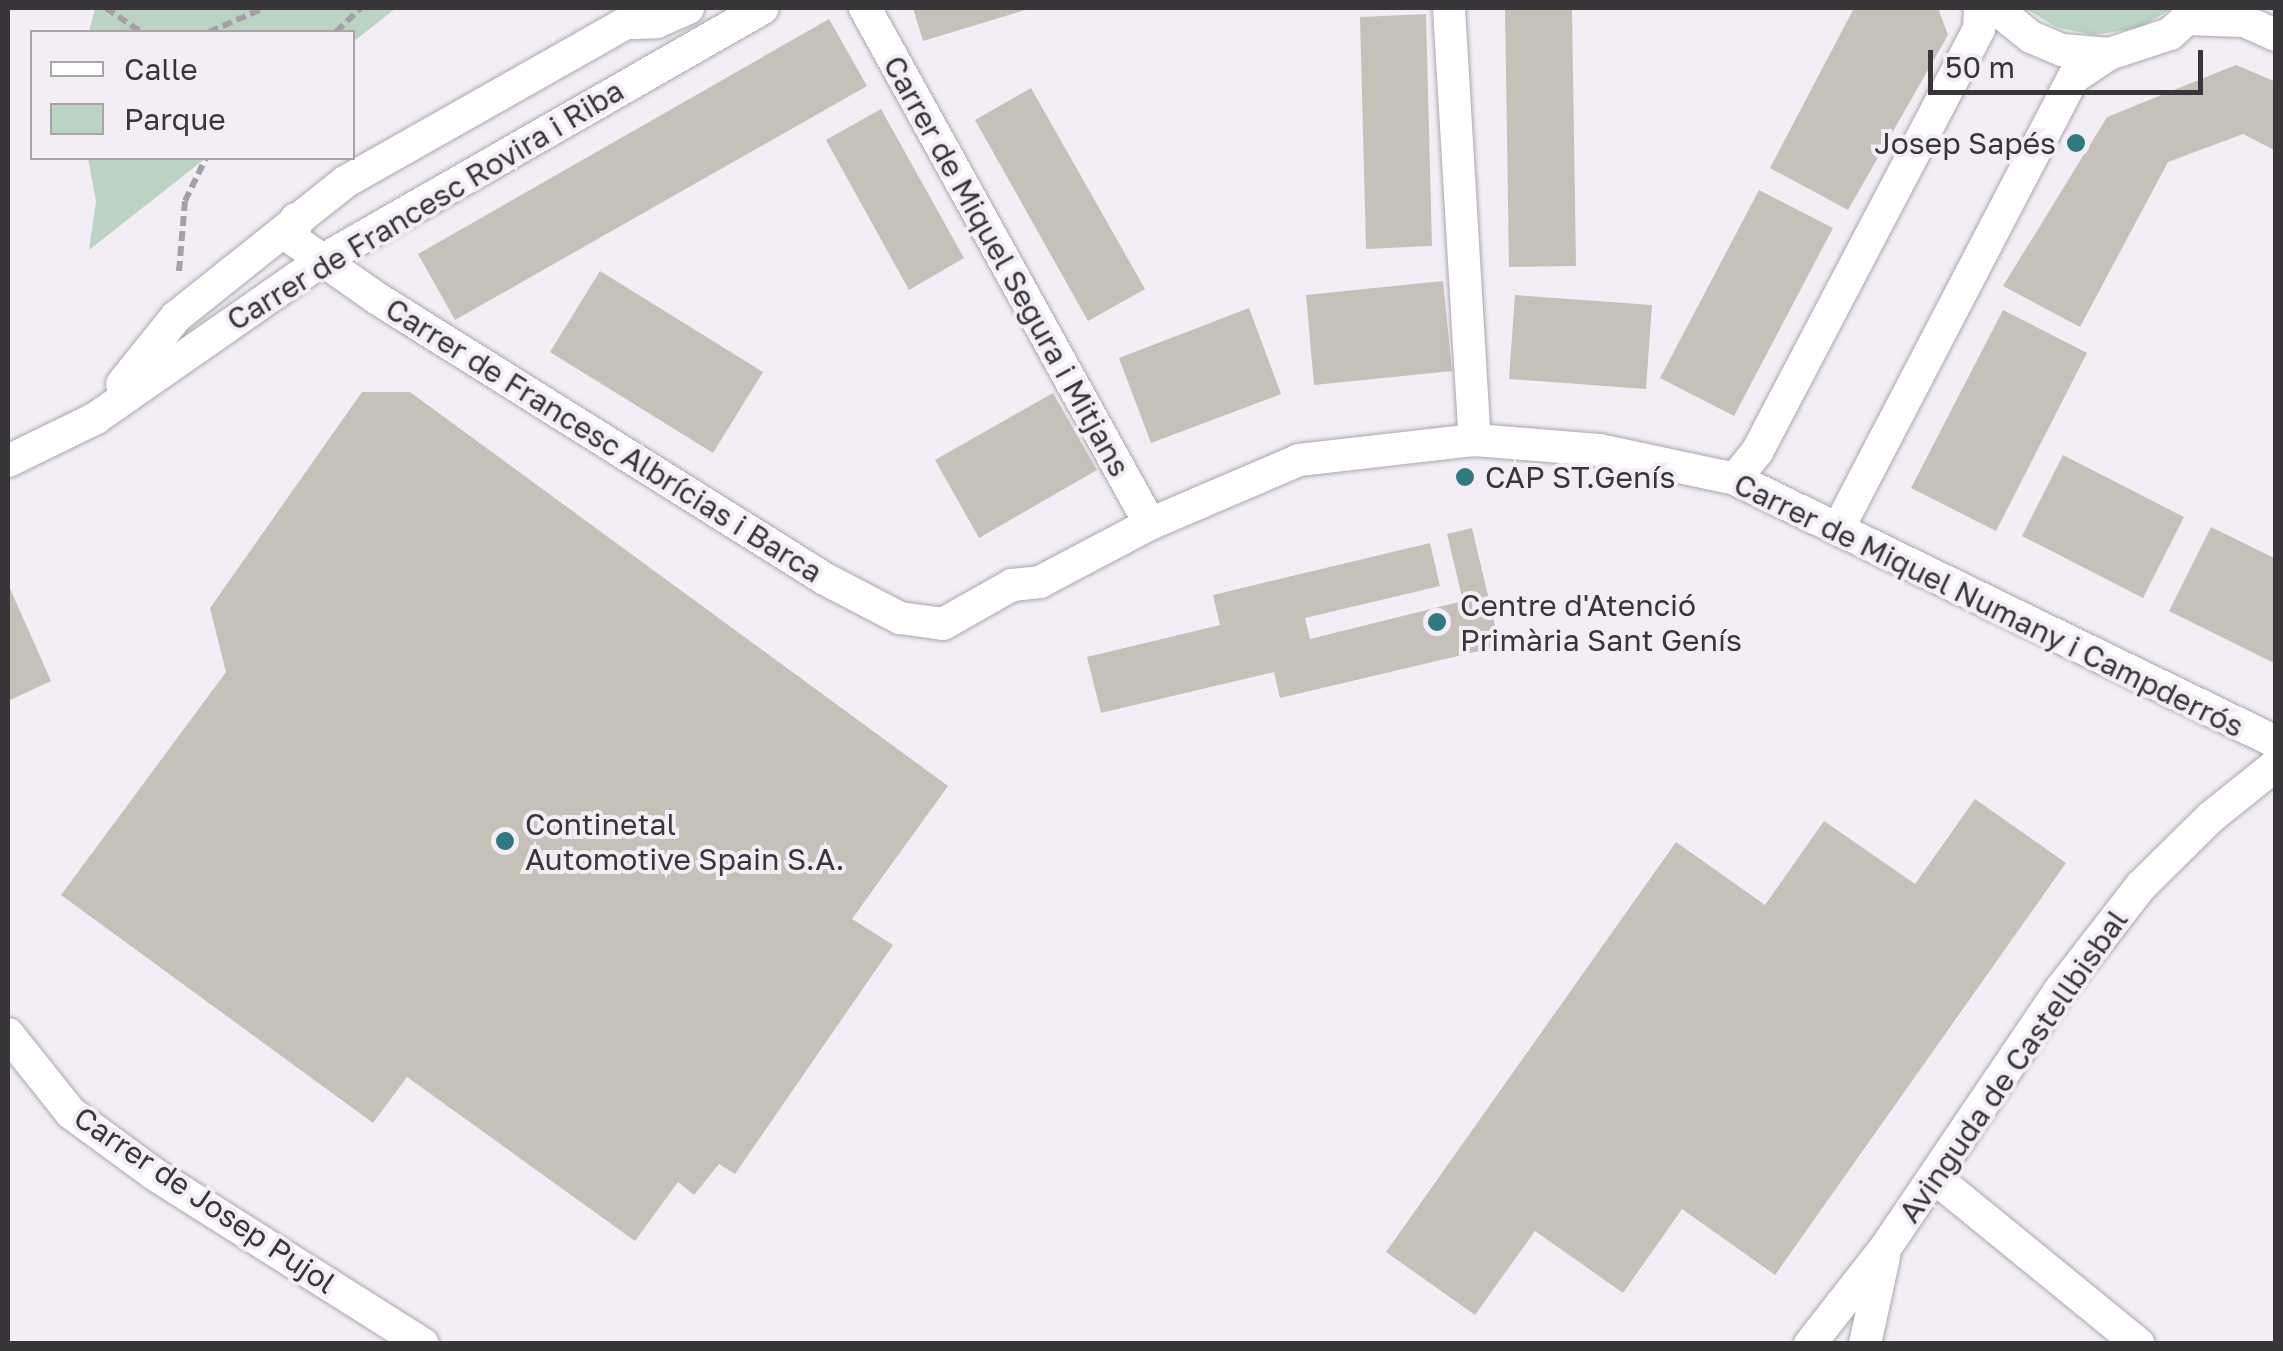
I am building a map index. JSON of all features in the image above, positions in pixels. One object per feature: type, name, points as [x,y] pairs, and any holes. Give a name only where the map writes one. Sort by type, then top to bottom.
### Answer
[{"type":"street","name":"Carrer de Francesc Rovira i Riba","points":[[96,418],[176,317],[345,182],[436,126],[638,15],[656,22],[688,8]]},
{"type":"street","name":"Carrer de Francesc Rovira i Riba","points":[[8,462],[96,418],[321,261],[763,8]]},
{"type":"street","name":"Carrer de Miquel Segura i Mitjans","points":[[865,8],[1150,524]]},
{"type":"street","points":[[1449,8],[1474,440]]},
{"type":"street","points":[[1735,480],[1757,452],[1979,29],[1980,8]]},
{"type":"street","points":[[1995,8],[2031,37],[2062,50],[2109,54]]},
{"type":"street","points":[[1838,530],[2073,78],[2109,54],[2170,34],[2193,13],[2244,21],[2276,36]]},
{"type":"street","name":"Carrer de Francesc Albrícias i Barca","points":[[296,219],[294,240],[321,261],[825,579],[900,618],[943,624]]},
{"type":"street","name":"Carrer de Miquel Numany i Campderrós","points":[[1012,586],[1040,582],[1150,524],[1298,460],[1474,440],[1598,450],[1735,480],[2276,742]]},
{"type":"street","name":"Carrer de Miquel Numany i Campderrós","points":[[943,624],[1099,532],[1120,509],[1126,484]]},
{"type":"street","name":"Avinguda de Castellbisbal","points":[[1810,1344],[1886,1247],[2060,990],[2141,886],[2211,817],[2276,765]]},
{"type":"street","name":"Carrer de Josep Pujol","points":[[8,1034],[71,1113],[84,1123],[154,1174],[423,1344]]},
{"type":"street","points":[[1934,1177],[2139,1344]]},
{"type":"street","name":"Avinguda de Castellbisbal","points":[[1865,1344],[1886,1247]]},
{"type":"path","points":[[106,8],[138,30]]},
{"type":"path","points":[[214,30],[264,8]]},
{"type":"path","points":[[338,30],[361,8]]},
{"type":"path","points":[[176,317],[185,201],[205,160]]},
{"type":"green space","points":[[95,8],[396,8],[355,40],[355,30],[90,30]]},
{"type":"green space","points":[[2025,8],[2173,8],[2139,28],[2093,35],[2056,27]]},
{"type":"green space","points":[[88,160],[203,160],[89,250],[96,201]]},
{"type":"building","points":[[913,8],[1032,8],[923,41]]},
{"type":"building","points":[[1505,8],[1572,8],[1576,266],[1509,267]]},
{"type":"building","points":[[1854,8],[1938,8],[1948,35],[1848,210],[1770,168]]},
{"type":"building","points":[[1426,14],[1432,246],[1366,249],[1360,17]]},
{"type":"building","points":[[829,19],[867,86],[455,320],[418,254]]},
{"type":"building","points":[[2236,65],[2276,82],[2276,151],[2243,134],[2168,162],[2080,327],[2003,286],[2107,117]]},
{"type":"building","points":[[1031,88],[1145,289],[1088,321],[975,120]]},
{"type":"building","points":[[881,109],[964,258],[909,290],[826,140]]},
{"type":"building","points":[[1759,190],[1833,228],[1734,416],[1660,378]]},
{"type":"building","points":[[600,271],[763,372],[713,453],[550,352]]},
{"type":"building","points":[[1443,281],[1452,371],[1314,385],[1306,295]]},
{"type":"building","points":[[1515,295],[1652,305],[1646,389],[1509,379]]},
{"type":"building","points":[[1249,308],[1281,394],[1151,443],[1119,358]]},
{"type":"building","points":[[2003,310],[2087,353],[1996,531],[1911,488]]},
{"type":"building","name":"Continetal Automotive Spain S.A.","points":[[362,392],[410,392],[948,786],[852,919],[893,945],[735,1174],[719,1164],[694,1195],[678,1182],[635,1241],[407,1077],[373,1123],[61,895],[226,672],[210,608]]},
{"type":"building","points":[[1053,393],[1097,470],[979,538],[935,460]]},
{"type":"building","points":[[2063,455],[2184,517],[2143,598],[2022,536]]},
{"type":"building","points":[[2211,527],[2276,559],[2276,664],[2169,611]]},
{"type":"building","name":"Centre d'Atenció Primària Sant Genís","points":[[1472,528],[1500,646],[1280,698],[1274,672],[1101,713],[1087,657],[1220,625],[1213,595],[1430,543],[1440,586],[1305,618],[1310,639],[1463,601],[1447,534]]},
{"type":"building","points":[[8,584],[51,681],[8,701]]},
{"type":"building","points":[[1975,799],[2066,863],[1775,1275],[1682,1209],[1623,1293],[1535,1231],[1475,1315],[1386,1252],[1676,842],[1765,905],[1824,821],[1915,884]]},
{"type":"place","name":"Josep Sapés","points":[[2076,143]]},
{"type":"place","name":"CAP ST.Genís","points":[[1465,477]]},
{"type":"place","name":"Centre d'Atenció Primària Sant Genís","points":[[1437,622]]},
{"type":"place","name":"Continetal Automotive Spain S.A.","points":[[505,841]]}]
